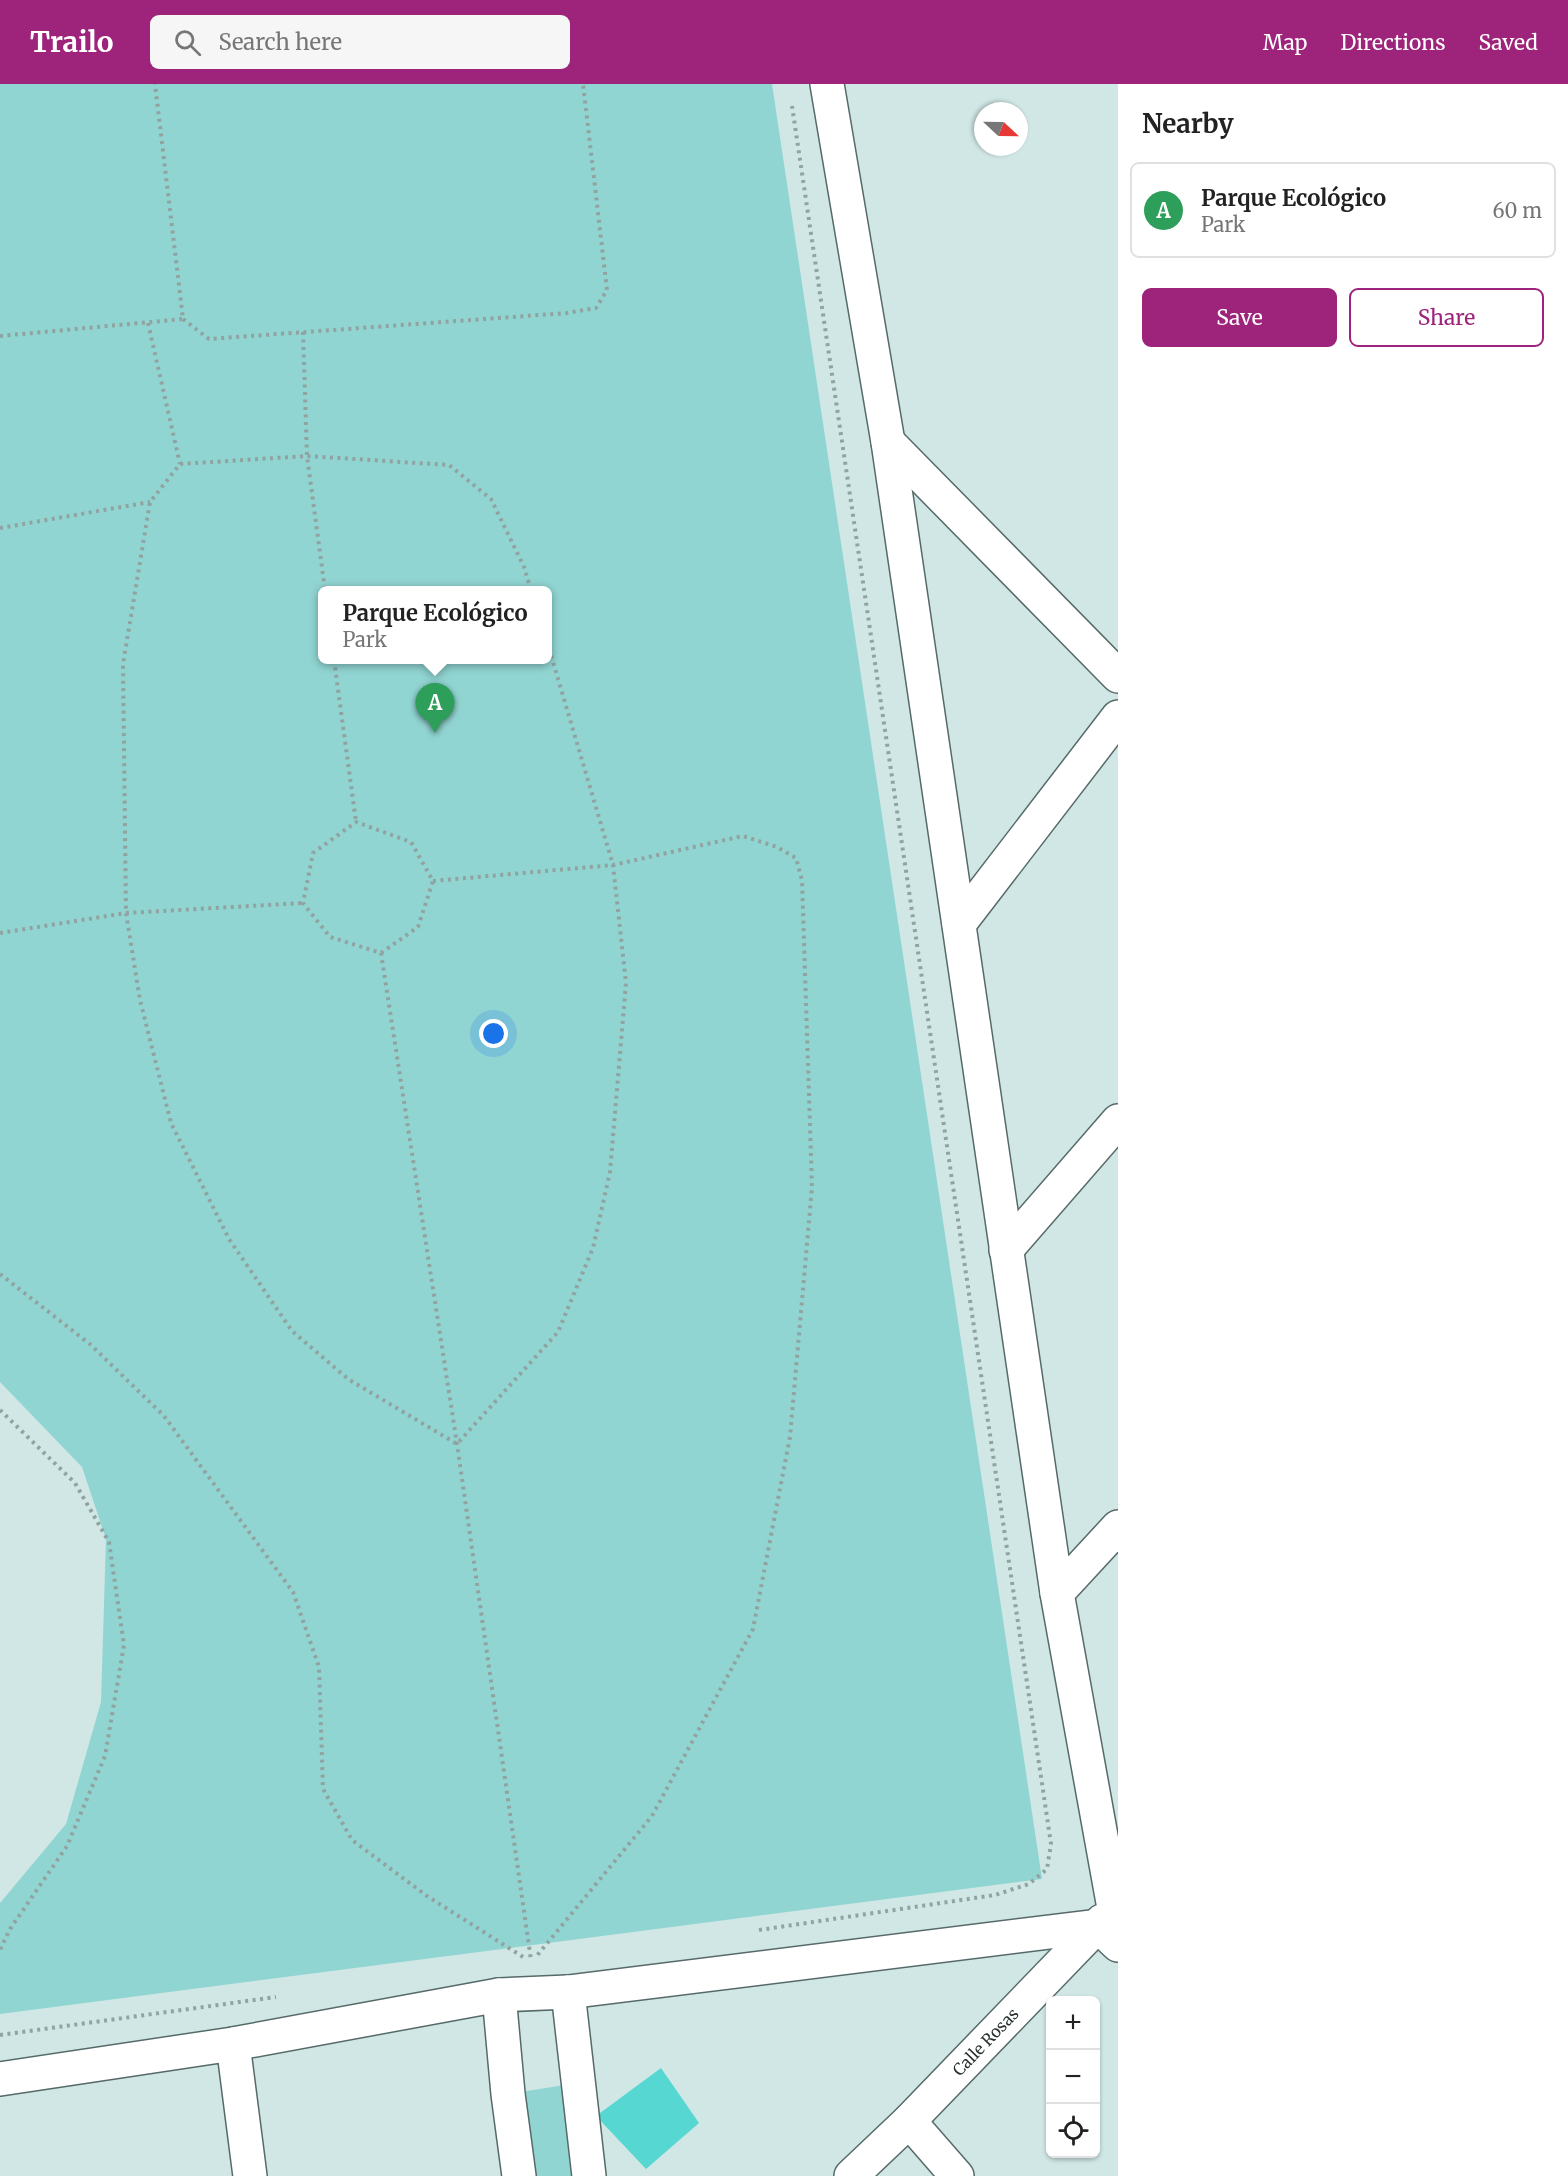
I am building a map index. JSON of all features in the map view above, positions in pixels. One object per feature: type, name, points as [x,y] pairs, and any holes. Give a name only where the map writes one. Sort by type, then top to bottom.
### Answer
[{"type":"street","points":[[0,2079],[233,2044],[499,1995],[568,1992],[1112,1921],[1057,1593],[888,442],[828,84]]},
{"type":"street","points":[[888,442],[1118,676]]},
{"type":"street","points":[[959,924],[1118,717]]},
{"type":"street","points":[[1006,1250],[1118,1121]]},
{"type":"street","points":[[1057,1593],[1118,1527]]},
{"type":"street","name":"Calle Rosas","points":[[851,2176],[1112,1921]]},
{"type":"street","points":[[568,1992],[589,2176]]},
{"type":"street","points":[[499,1995],[508,2094],[519,2176]]},
{"type":"street","points":[[233,2044],[250,2176]]},
{"type":"street","points":[[909,2121],[957,2176]]},
{"type":"path","points":[[155,84],[183,319]]},
{"type":"path","points":[[0,336],[183,319],[209,339],[567,313],[596,308],[607,290],[583,84]]},
{"type":"path","points":[[752,1931],[995,1895],[1029,1884],[1047,1869],[1051,1844],[790,96]]},
{"type":"path","points":[[148,323],[180,464]]},
{"type":"path","points":[[303,332],[307,456],[324,586]]},
{"type":"path","points":[[457,1444],[348,1379],[292,1331],[229,1239],[171,1123],[140,1000],[126,913],[123,664],[150,502],[180,464],[307,456],[449,465],[491,499],[524,567],[530,586]]},
{"type":"path","points":[[0,528],[150,502]]},
{"type":"path","points":[[457,1444],[558,1332],[593,1248],[610,1172],[626,983],[613,865],[552,659]]},
{"type":"path","points":[[335,664],[356,822]]},
{"type":"path","points":[[356,822],[411,842],[433,881],[418,927],[381,953]]},
{"type":"path","points":[[356,822],[313,853],[303,903],[330,937],[381,953]]},
{"type":"path","points":[[433,881],[613,865],[743,836],[777,847],[796,858],[802,880],[812,1187],[790,1437],[753,1629],[652,1816],[531,1962]]},
{"type":"path","points":[[0,933],[126,913],[303,903]]},
{"type":"path","points":[[381,953],[457,1444],[531,1962]]},
{"type":"path","points":[[0,1274],[91,1346],[164,1416],[293,1592],[319,1667],[323,1789],[352,1839],[427,1896],[531,1962],[543,1961]]},
{"type":"path","points":[[0,1410],[75,1483],[109,1542],[124,1645],[105,1756],[67,1846],[10,1929],[0,1950]]},
{"type":"path","points":[[0,2035],[283,1996]]},
{"type":"shaded area","points":[[0,84],[772,84],[1042,1879],[0,2014],[0,1903],[66,1824],[101,1702],[106,1539],[82,1467],[0,1382]]},
{"type":"shaded area","points":[[577,2083],[589,2176],[519,2176],[508,2094]]},
{"type":"building","points":[[661,2068],[699,2123],[646,2169],[596,2116]]},
{"type":"place","name":"Parque Ecológico","points":[[435,733]]}]
